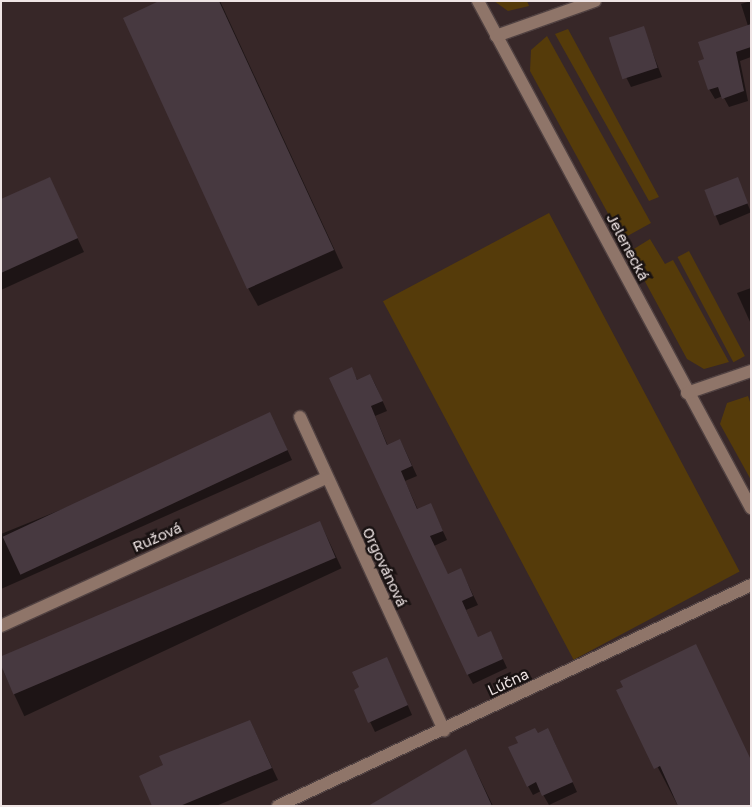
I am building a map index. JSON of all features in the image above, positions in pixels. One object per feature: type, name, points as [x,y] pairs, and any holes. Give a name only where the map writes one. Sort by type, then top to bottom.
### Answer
[{"type":"street","name":"Jelenecká","points":[[478,1],[687,393],[751,508]]},
{"type":"street","points":[[496,36],[595,1]]},
{"type":"street","points":[[687,393],[751,371]]},
{"type":"street","name":"Orgovánová","points":[[300,418],[326,478],[444,730]]},
{"type":"street","name":"Ružová","points":[[1,626],[326,478]]},
{"type":"street","name":"Lúčna","points":[[278,806],[751,585]]},
{"type":"shaded area","points":[[494,1],[527,1],[529,6],[508,11]]},
{"type":"shaded area","points":[[568,29],[659,197],[649,201],[555,34]]},
{"type":"shaded area","points":[[547,36],[651,223],[622,239],[530,71],[531,50]]},
{"type":"shaded area","points":[[549,213],[740,571],[574,660],[383,301]]},
{"type":"shaded area","points":[[650,239],[665,264],[673,260],[729,362],[704,369],[687,359],[629,252]]},
{"type":"shaded area","points":[[689,251],[745,356],[733,362],[678,257]]},
{"type":"shaded area","points":[[748,396],[751,405],[751,480],[720,424],[727,403]]},
{"type":"building","points":[[159,1],[219,1],[334,250],[247,289],[123,18]]},
{"type":"building","points":[[751,24],[751,47],[736,52],[744,91],[722,99],[718,87],[708,90],[698,61],[704,59],[698,42]]},
{"type":"building","points":[[644,26],[658,68],[622,79],[609,37]]},
{"type":"building","points":[[50,177],[78,238],[1,273],[1,199]]},
{"type":"building","points":[[738,177],[748,203],[714,216],[704,190]]},
{"type":"building","points":[[352,367],[357,380],[370,374],[383,401],[371,406],[387,445],[400,439],[412,466],[401,471],[417,509],[431,503],[443,531],[430,536],[448,574],[461,568],[473,596],[462,601],[478,637],[491,631],[503,659],[467,675],[329,378]]},
{"type":"building","points":[[270,412],[288,450],[20,575],[3,537]]},
{"type":"building","points":[[320,521],[336,558],[13,695],[1,665],[1,656]]},
{"type":"building","points":[[696,644],[751,760],[751,806],[678,806],[660,766],[654,769],[616,690],[623,687],[620,681]]},
{"type":"building","points":[[387,657],[408,705],[368,723],[354,690],[359,687],[352,672]]},
{"type":"building","points":[[250,720],[272,768],[180,806],[152,806],[139,776],[163,765],[159,756]]},
{"type":"building","points":[[535,728],[538,733],[548,728],[573,782],[542,796],[536,782],[527,787],[508,747],[518,743],[515,737]]},
{"type":"building","points":[[466,749],[492,806],[368,806]]}]
